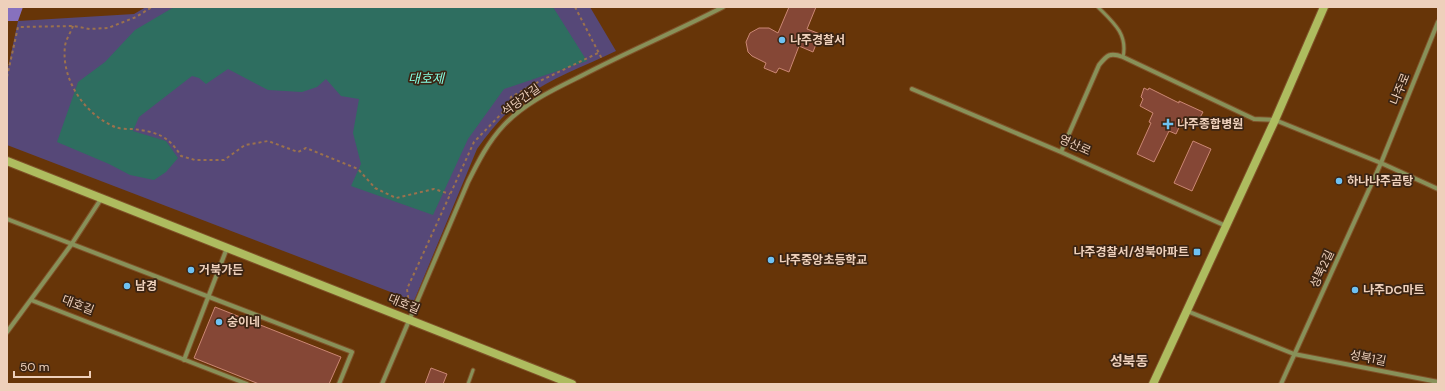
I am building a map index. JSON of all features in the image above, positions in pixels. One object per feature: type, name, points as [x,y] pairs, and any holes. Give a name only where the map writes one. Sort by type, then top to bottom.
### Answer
[{"type":"street","name":"석당간길","points":[[382,384],[468,182],[483,153],[504,125],[530,103],[605,64],[723,7]]},
{"type":"street","points":[[1153,384],[1275,120],[1324,7]]},
{"type":"street","name":"나주로","points":[[1380,163],[1438,22]]},
{"type":"street","points":[[1061,152],[1099,65],[1105,57],[1114,54],[1254,119],[1275,120],[1380,163],[1438,189]]},
{"type":"street","name":"영산로","points":[[912,89],[1061,152],[1226,226]]},
{"type":"street","name":"대호길","points":[[7,161],[572,384]]},
{"type":"street","name":"성북2길","points":[[1281,384],[1380,163]]},
{"type":"street","points":[[7,332],[71,245],[102,198]]},
{"type":"street","points":[[7,219],[71,245],[352,352],[339,384]]},
{"type":"street","points":[[184,360],[228,248]]},
{"type":"street","name":"대호길","points":[[31,300],[246,384]]},
{"type":"street","name":"성북1길","points":[[1187,311],[1294,354],[1438,382]]},
{"type":"lane","points":[[1098,7],[1118,28],[1125,50],[1123,57]]},
{"type":"lane","points":[[468,384],[473,370]]},
{"type":"path","points":[[7,77],[18,27],[73,26],[90,29],[108,28],[136,17],[152,7]]},
{"type":"path","points":[[575,7],[605,64]]},
{"type":"path","points":[[73,26],[65,45],[66,71],[74,89],[86,107],[101,119],[115,127],[145,131],[163,136],[174,144],[181,156],[195,160],[224,160],[245,145],[268,142],[298,152],[306,148],[358,169],[375,188],[396,198],[434,189],[450,194],[407,289],[409,304]]},
{"type":"shaded area","points":[[7,7],[23,7],[18,21],[7,21]]},
{"type":"shaded area","points":[[146,7],[590,7],[616,51],[556,79],[533,92],[516,104],[493,129],[477,149],[414,301],[7,145],[7,73],[18,21],[134,14]]},
{"type":"water","name":"대호제","points":[[174,7],[553,7],[587,61],[504,89],[468,139],[433,215],[351,186],[361,164],[353,133],[359,99],[341,96],[326,79],[317,87],[302,92],[268,90],[228,69],[206,84],[199,78],[192,76],[139,117],[133,131],[166,141],[178,158],[166,172],[154,180],[130,175],[109,164],[57,142],[78,82],[105,62],[135,30]]},
{"type":"building","name":"나주경찰서","points":[[789,7],[816,7],[807,29],[820,34],[813,52],[799,46],[789,72],[779,68],[776,73],[764,68],[766,63],[752,56],[748,52],[746,42],[750,33],[759,28],[769,28],[778,33]]},
{"type":"building","points":[[1144,88],[1148,90],[1149,88],[1179,103],[1179,101],[1203,112],[1196,125],[1183,119],[1176,134],[1169,131],[1154,162],[1137,154],[1151,123],[1149,122],[1153,113],[1140,106],[1143,99],[1141,97]]},
{"type":"building","points":[[1193,141],[1211,149],[1192,191],[1174,183]]},
{"type":"building","points":[[215,307],[341,357],[329,384],[259,384],[194,358]]},
{"type":"building","points":[[431,368],[447,374],[443,384],[425,384]]},
{"type":"place","name":"나주경찰서","points":[[782,40]]},
{"type":"place","name":"나주종합병원","points":[[1168,124]]},
{"type":"place","name":"하나나주곰탕","points":[[1339,181]]},
{"type":"place","name":"나주경찰서/성북아파트","points":[[1197,252]]},
{"type":"place","name":"나주중앙초등학교","points":[[771,260]]},
{"type":"place","name":"거북가든","points":[[191,270]]},
{"type":"place","name":"남경","points":[[127,286]]},
{"type":"place","name":"나주DC마트","points":[[1355,290]]},
{"type":"place","name":"숭이네","points":[[219,322]]},
{"type":"district","name":"성북동","points":[[1129,361]]}]
